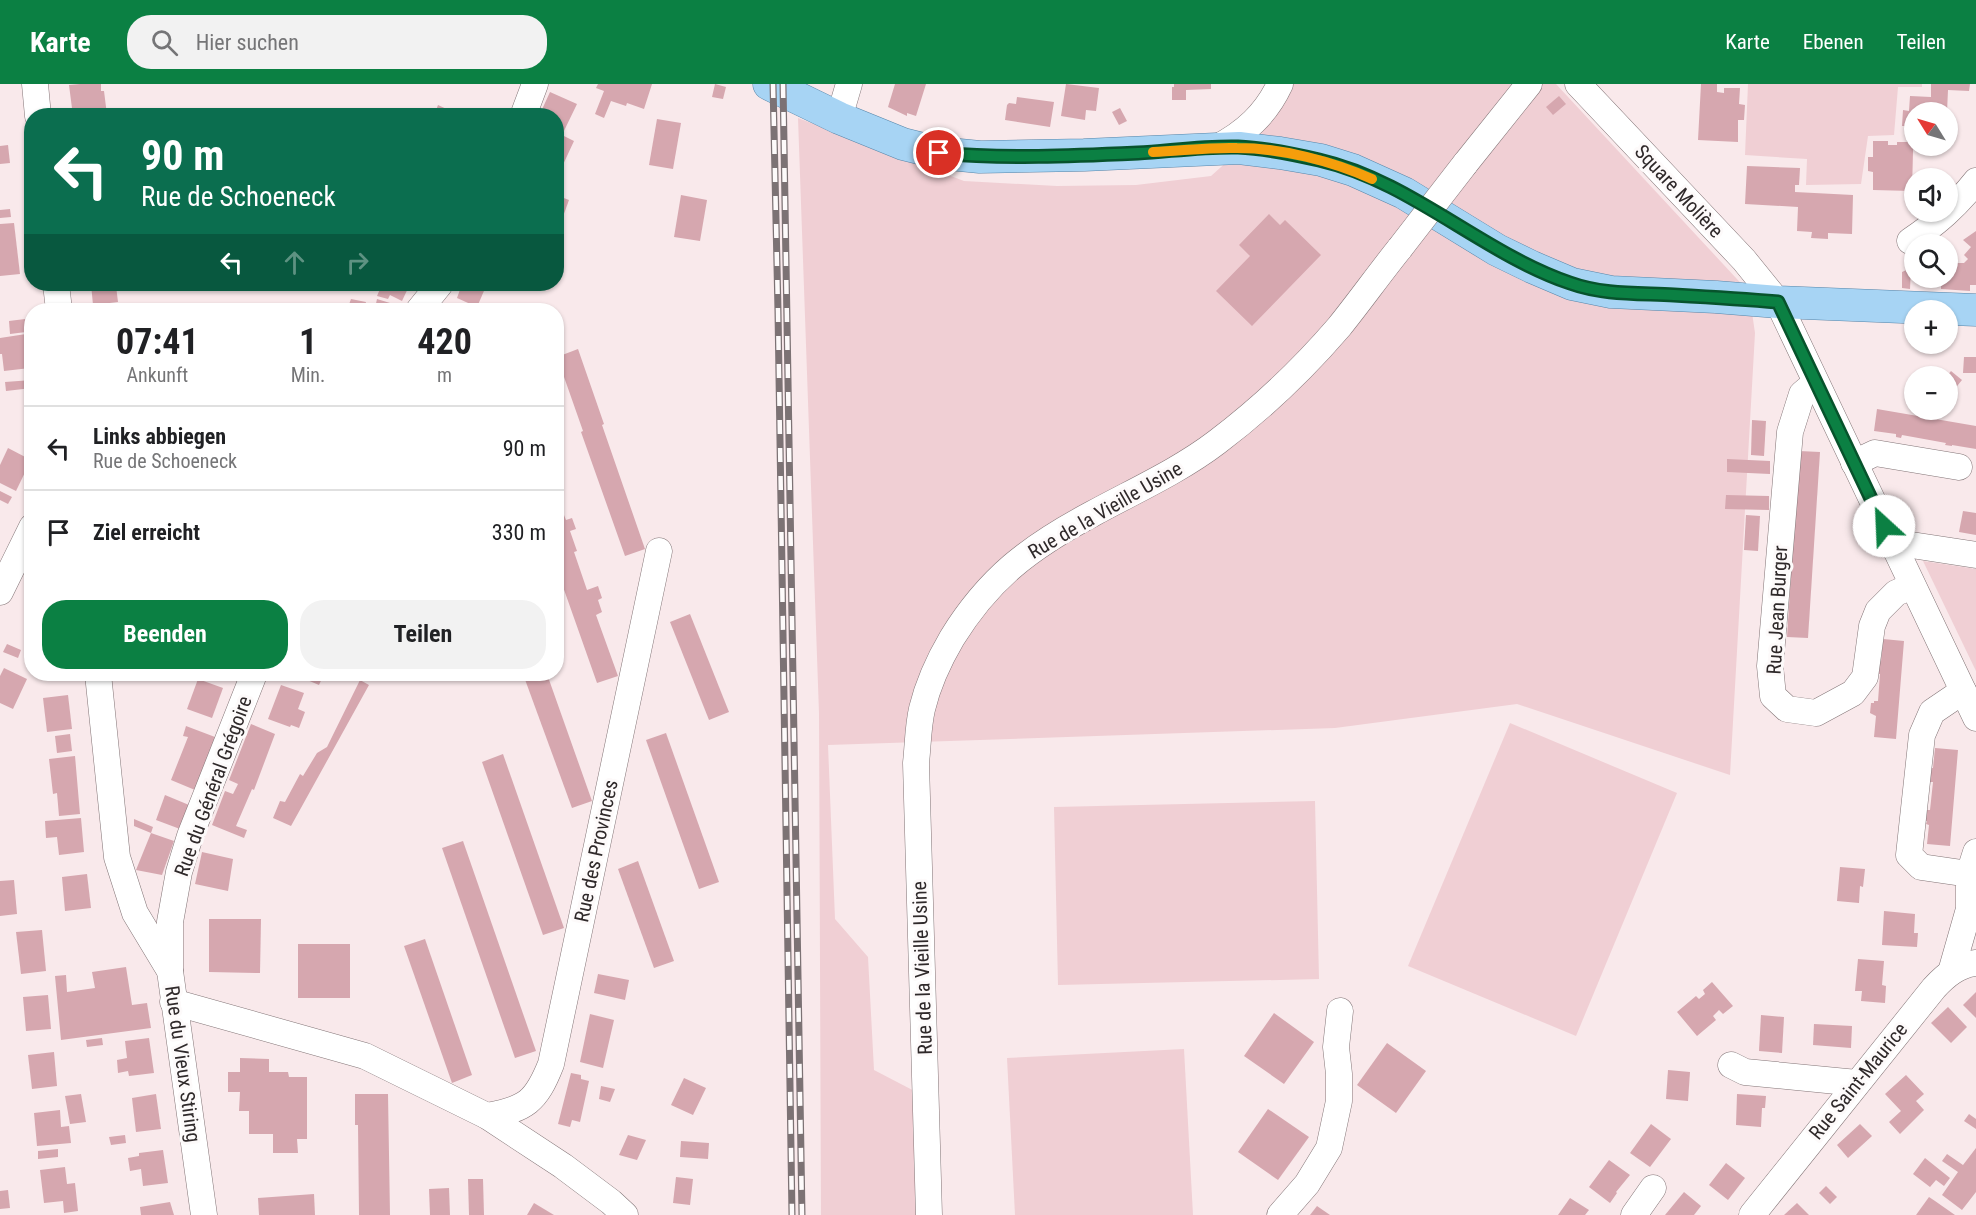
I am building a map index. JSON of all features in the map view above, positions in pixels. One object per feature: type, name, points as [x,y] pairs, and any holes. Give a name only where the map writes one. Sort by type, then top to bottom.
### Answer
[{"type":"main road","points":[[769,84],[839,118],[903,144],[939,153],[980,157],[1084,155],[1239,147],[1321,160],[1353,170],[1404,193],[1497,250],[1572,284],[1611,292],[1778,302],[1976,309]]},
{"type":"street","points":[[35,84],[37,108]]},
{"type":"street","points":[[526,108],[535,84]]},
{"type":"street","points":[[839,118],[849,84]]},
{"type":"street","points":[[1216,148],[1246,130],[1273,99],[1280,84]]},
{"type":"street","name":"Rue de la Vieille Usine","points":[[929,1215],[916,763],[922,710],[930,681],[943,653],[965,617],[987,589],[1027,553],[1054,535],[1174,471],[1215,444],[1256,412],[1289,382],[1338,327],[1529,84]]},
{"type":"street","name":"Square Molière","points":[[1578,84],[1744,260],[1778,302]]},
{"type":"street","points":[[1920,234],[1957,204],[1976,181]]},
{"type":"street","points":[[425,303],[434,291]]},
{"type":"street","points":[[1778,302],[1976,718]]},
{"type":"street","name":"Rue Jean Burger","points":[[1815,383],[1802,394],[1790,432],[1770,666],[1773,696],[1787,709],[1815,713],[1853,693],[1865,676],[1872,626],[1878,611],[1896,593],[1912,586]]},
{"type":"street","points":[[1854,463],[1875,453],[1959,466]]},
{"type":"street","points":[[0,592],[24,543]]},
{"type":"street","points":[[1894,548],[1905,543],[1976,555]]},
{"type":"street","name":"Rue des Provinces","points":[[487,1116],[525,1105],[537,1095],[551,1064],[659,551]]},
{"type":"street","name":"Rue du Vieux Stiring","points":[[99,681],[117,857],[135,913],[170,971],[204,1215]]},
{"type":"street","name":"Rue du Général Grégoire","points":[[170,971],[170,922],[179,872],[190,836],[251,681]]},
{"type":"street","points":[[1951,972],[1969,909],[1973,863],[1921,867],[1909,855],[1922,735],[1932,712],[1963,691]]},
{"type":"street","name":"Rue Saint-Maurice","points":[[1752,1215],[1934,988],[1951,972],[1976,963]]},
{"type":"street","points":[[173,1002],[365,1056],[487,1116],[563,1166],[625,1215]]},
{"type":"street","points":[[1280,1215],[1307,1184],[1329,1148],[1339,1101],[1336,1047],[1340,1011]]},
{"type":"street","points":[[1731,1065],[1745,1072],[1857,1083]]},
{"type":"street","points":[[1634,1215],[1653,1188]]},
{"type":"shaded area","points":[[1288,84],[1556,84],[1749,292],[1755,333],[1730,775],[1517,704],[1335,728],[828,745],[835,919],[868,957],[874,1070],[922,1095],[926,1215],[821,1215],[819,713],[798,118],[964,181],[1057,186],[1136,185],[1211,176],[1240,150]]},
{"type":"shaded area","points":[[1748,84],[1922,84],[1922,87],[1898,87],[1894,135],[1868,136],[1861,184],[1806,185],[1807,159],[1745,155]]},
{"type":"shaded area","points":[[1923,561],[1976,569],[1976,671]]},
{"type":"shaded area","points":[[1510,723],[1677,793],[1576,1036],[1408,966]]},
{"type":"shaded area","points":[[1315,801],[1319,979],[1058,985],[1054,807]]},
{"type":"shaded area","points":[[1184,1049],[1193,1215],[1015,1215],[1007,1058]]},
{"type":"building","points":[[101,84],[106,108],[72,108],[69,85]]},
{"type":"building","points":[[598,84],[652,84],[644,109],[627,103],[626,106],[611,101],[604,118],[595,114],[604,91],[596,88]]},
{"type":"building","points":[[715,84],[726,87],[723,99],[712,97]]},
{"type":"building","points":[[895,84],[926,84],[916,116],[907,113],[907,116],[888,107]]},
{"type":"building","points":[[1066,84],[1099,88],[1096,111],[1086,110],[1085,120],[1061,116]]},
{"type":"building","points":[[1174,84],[1211,84],[1211,89],[1186,90],[1186,100],[1172,100]]},
{"type":"building","points":[[1701,84],[1717,84],[1717,92],[1724,93],[1724,88],[1740,88],[1739,104],[1745,105],[1744,120],[1738,120],[1738,142],[1698,140]]},
{"type":"building","points":[[1931,84],[1970,84],[1969,91],[1948,90],[1947,102],[1910,102],[1910,96],[1931,97]]},
{"type":"building","points":[[550,92],[577,104],[564,131],[564,108],[543,108]]},
{"type":"building","points":[[1559,96],[1566,104],[1553,115],[1546,107]]},
{"type":"building","points":[[1017,97],[1054,102],[1050,127],[1005,120],[1007,105],[1016,104]]},
{"type":"building","points":[[1120,108],[1127,121],[1119,125],[1112,112]]},
{"type":"building","points":[[1903,110],[1904,126],[1902,126]]},
{"type":"building","points":[[657,119],[681,123],[673,169],[649,165]]},
{"type":"building","points":[[564,136],[574,141],[564,163]]},
{"type":"building","points":[[1873,141],[1888,141],[1888,145],[1897,145],[1897,142],[1904,142],[1904,156],[1913,156],[1913,168],[1904,168],[1904,191],[1873,190],[1873,172],[1868,171],[1868,157],[1873,157]]},
{"type":"building","points":[[8,145],[10,163],[0,164],[0,146]]},
{"type":"building","points":[[1747,166],[1800,168],[1799,185],[1795,185],[1795,192],[1853,195],[1852,234],[1828,233],[1828,239],[1811,238],[1812,232],[1797,231],[1798,207],[1745,204]]},
{"type":"building","points":[[681,195],[707,200],[700,241],[674,237]]},
{"type":"building","points":[[564,198],[569,200],[564,214]]},
{"type":"building","points":[[10,209],[11,217],[0,218],[0,210]]},
{"type":"building","points":[[1269,214],[1280,225],[1285,220],[1321,255],[1252,326],[1216,291],[1250,256],[1239,245]]},
{"type":"building","points":[[14,223],[20,274],[0,276],[0,224]]},
{"type":"building","points":[[1976,231],[1976,285],[1970,285],[1970,291],[1941,289],[1958,288],[1958,263],[1964,263],[1968,259],[1964,255],[1971,247],[1963,240]]},
{"type":"building","points":[[1904,271],[1904,288],[1910,289],[1902,288],[1902,272]]},
{"type":"building","points":[[92,291],[117,291],[118,302],[93,303]]},
{"type":"building","points":[[379,291],[407,291],[402,301],[390,295],[388,299],[377,296]]},
{"type":"building","points":[[460,291],[484,291],[479,303],[468,303],[457,298]]},
{"type":"building","points":[[351,299],[366,302],[366,303],[350,303]]},
{"type":"building","points":[[377,299],[390,303],[376,303]]},
{"type":"building","points":[[24,319],[24,332],[10,334],[9,321]]},
{"type":"building","points":[[24,334],[24,369],[4,371],[2,354],[0,354],[0,338]]},
{"type":"building","points":[[578,349],[645,549],[625,556],[564,377],[564,354]]},
{"type":"building","points":[[1964,357],[1976,357],[1976,373],[1963,373]]},
{"type":"building","points":[[24,381],[24,389],[6,391],[5,382]]},
{"type":"building","points":[[1877,409],[1904,414],[1904,420],[1941,420],[1976,426],[1976,449],[1945,445],[1946,443],[1902,435],[1901,438],[1896,437],[1896,434],[1874,431]]},
{"type":"building","points":[[1752,420],[1766,421],[1764,456],[1751,455]]},
{"type":"building","points":[[8,448],[24,456],[24,474],[16,491],[0,483],[0,465]]},
{"type":"building","points":[[1799,451],[1820,452],[1808,638],[1787,637]]},
{"type":"building","points":[[1727,459],[1770,461],[1770,474],[1727,472]]},
{"type":"building","points":[[0,491],[12,497],[8,504],[0,500]]},
{"type":"building","points":[[1726,495],[1769,496],[1769,510],[1725,509]]},
{"type":"building","points":[[1963,511],[1976,513],[1976,535],[1959,532]]},
{"type":"building","points":[[564,515],[566,520],[572,518],[576,529],[570,531],[577,551],[574,552],[587,590],[598,586],[602,598],[598,600],[602,612],[596,615],[618,676],[597,683],[564,590]]},
{"type":"building","points":[[1746,515],[1760,516],[1758,551],[1744,550]]},
{"type":"building","points":[[690,614],[729,712],[709,720],[670,622]]},
{"type":"building","points":[[1883,639],[1904,641],[1896,739],[1874,737],[1876,716],[1870,713],[1871,703],[1878,701],[1880,674],[1876,674],[1878,660],[1881,661]]},
{"type":"building","points":[[7,644],[21,650],[18,658],[3,652]]},
{"type":"building","points":[[4,668],[24,678],[26,681],[13,709],[0,703],[0,676]]},
{"type":"building","points":[[197,681],[223,688],[212,718],[187,709]]},
{"type":"building","points":[[310,681],[321,681],[319,685]]},
{"type":"building","points":[[360,681],[369,685],[291,826],[273,818],[280,801],[285,802],[300,774],[303,776],[317,753],[327,747]]},
{"type":"building","points":[[526,681],[549,681],[592,801],[572,808]]},
{"type":"building","points":[[281,685],[304,693],[298,709],[305,712],[299,728],[268,719]]},
{"type":"building","points":[[68,695],[72,729],[47,732],[43,698]]},
{"type":"building","points":[[251,724],[275,734],[254,790],[252,789],[236,826],[247,830],[244,838],[212,825],[225,791],[233,794],[238,784],[229,780]]},
{"type":"building","points":[[186,726],[215,737],[195,790],[171,780],[188,737],[183,736]]},
{"type":"building","points":[[666,733],[719,882],[699,889],[646,740]]},
{"type":"building","points":[[70,734],[72,751],[57,753],[55,736]]},
{"type":"building","points":[[1935,748],[1958,750],[1950,846],[1927,844],[1929,825],[1926,824],[1927,821],[1923,821],[1924,813],[1927,814],[1927,810],[1930,810],[1933,782],[1929,782],[1930,768],[1933,768]]},
{"type":"building","points":[[503,754],[564,928],[543,935],[482,762]]},
{"type":"building","points":[[75,756],[80,814],[59,816],[57,793],[53,794],[49,759]]},
{"type":"building","points":[[165,795],[189,805],[180,829],[156,820]]},
{"type":"building","points":[[81,818],[84,852],[59,855],[57,837],[46,838],[45,821]]},
{"type":"building","points":[[134,819],[153,827],[151,833],[134,826]]},
{"type":"building","points":[[151,833],[174,841],[162,875],[136,870]]},
{"type":"building","points":[[463,841],[536,1051],[515,1058],[442,848]]},
{"type":"building","points":[[202,852],[233,859],[228,891],[195,884]]},
{"type":"building","points":[[638,861],[674,961],[654,968],[618,869]]},
{"type":"building","points":[[1840,867],[1865,869],[1863,887],[1860,886],[1859,903],[1837,901]]},
{"type":"building","points":[[87,874],[91,908],[65,911],[62,877]]},
{"type":"building","points":[[14,880],[17,914],[0,916],[0,881]]},
{"type":"building","points":[[1884,911],[1915,914],[1914,933],[1918,933],[1917,947],[1882,945]]},
{"type":"building","points":[[209,919],[261,919],[260,973],[209,972]]},
{"type":"building","points":[[42,930],[46,971],[21,974],[16,932]]},
{"type":"building","points":[[425,939],[472,1075],[452,1083],[404,946]]},
{"type":"building","points":[[298,944],[350,944],[350,998],[298,998]]},
{"type":"building","points":[[1858,959],[1884,961],[1882,985],[1886,986],[1885,1003],[1861,1001],[1862,991],[1855,991]]},
{"type":"building","points":[[126,967],[132,1005],[147,1003],[151,1028],[61,1040],[55,976],[66,975],[67,992],[95,988],[92,972]]},
{"type":"building","points":[[598,974],[629,980],[625,1000],[594,993]]},
{"type":"building","points":[[1712,982],[1733,1006],[1723,1014],[1719,1010],[1713,1016],[1716,1020],[1697,1036],[1677,1012],[1696,996],[1699,999],[1705,994],[1703,990]]},
{"type":"building","points":[[1976,992],[1976,1018],[1963,1005]]},
{"type":"building","points":[[48,995],[51,1029],[26,1031],[23,997]]},
{"type":"building","points":[[1948,1007],[1967,1027],[1951,1043],[1931,1023]]},
{"type":"building","points":[[1274,1013],[1314,1042],[1284,1084],[1244,1056]]},
{"type":"building","points":[[590,1014],[614,1020],[603,1068],[580,1062]]},
{"type":"building","points":[[1761,1015],[1784,1017],[1782,1053],[1759,1051]]},
{"type":"building","points":[[1814,1024],[1852,1026],[1851,1048],[1813,1045]]},
{"type":"building","points":[[102,1038],[103,1045],[87,1047],[86,1040]]},
{"type":"building","points":[[149,1038],[154,1073],[129,1076],[128,1071],[118,1073],[117,1060],[127,1058],[125,1041]]},
{"type":"building","points":[[1387,1043],[1426,1071],[1396,1113],[1357,1085]]},
{"type":"building","points":[[54,1052],[57,1086],[32,1089],[28,1055]]},
{"type":"building","points":[[240,1058],[269,1059],[269,1072],[288,1072],[289,1077],[307,1077],[307,1139],[297,1139],[298,1153],[273,1153],[273,1134],[249,1134],[249,1111],[239,1111],[240,1092],[228,1092],[228,1072],[240,1072]]},
{"type":"building","points":[[1668,1070],[1690,1072],[1688,1101],[1666,1099]]},
{"type":"building","points":[[571,1073],[581,1075],[581,1079],[589,1081],[580,1122],[572,1120],[570,1127],[558,1124]]},
{"type":"building","points":[[1906,1075],[1924,1094],[1916,1101],[1924,1110],[1900,1134],[1889,1122],[1901,1111],[1885,1094]]},
{"type":"building","points":[[684,1078],[706,1088],[693,1115],[671,1105]]},
{"type":"building","points":[[601,1086],[615,1089],[610,1102],[599,1099]]},
{"type":"building","points":[[81,1094],[86,1122],[70,1124],[65,1096]]},
{"type":"building","points":[[156,1094],[161,1129],[136,1132],[132,1098]]},
{"type":"building","points":[[355,1094],[388,1094],[390,1215],[359,1215],[358,1125],[355,1125]]},
{"type":"building","points":[[1737,1094],[1766,1096],[1765,1108],[1762,1108],[1761,1127],[1736,1125]]},
{"type":"building","points":[[1268,1109],[1309,1137],[1278,1180],[1238,1152]]},
{"type":"building","points":[[60,1110],[61,1127],[69,1126],[71,1143],[37,1146],[34,1113]]},
{"type":"building","points":[[1969,1114],[1976,1119],[1976,1129],[1964,1121]]},
{"type":"building","points":[[1651,1124],[1671,1139],[1650,1167],[1630,1153]]},
{"type":"building","points":[[1860,1124],[1872,1136],[1848,1158],[1837,1145]]},
{"type":"building","points":[[125,1135],[126,1143],[111,1145],[109,1137]]},
{"type":"building","points":[[628,1135],[646,1140],[637,1160],[619,1155]]},
{"type":"building","points":[[681,1141],[709,1143],[708,1159],[680,1157]]},
{"type":"building","points":[[1976,1148],[1976,1192],[1962,1210],[1942,1195],[1958,1172],[1942,1161],[1947,1154],[1963,1165]]},
{"type":"building","points":[[58,1149],[58,1157],[38,1159],[38,1151]]},
{"type":"building","points":[[163,1150],[168,1183],[143,1186],[141,1169],[130,1171],[128,1158],[139,1156],[139,1153]]},
{"type":"building","points":[[1925,1158],[1950,1178],[1944,1186],[1936,1180],[1930,1187],[1913,1174]]},
{"type":"building","points":[[1609,1160],[1630,1175],[1610,1203],[1589,1187]]},
{"type":"building","points":[[1726,1163],[1745,1178],[1728,1200],[1709,1185]]},
{"type":"building","points":[[65,1167],[67,1184],[75,1183],[78,1211],[64,1213],[63,1201],[44,1203],[40,1170]]},
{"type":"building","points":[[676,1177],[693,1179],[690,1205],[673,1203]]},
{"type":"building","points":[[468,1179],[483,1179],[484,1215],[469,1215]]},
{"type":"building","points":[[1826,1186],[1837,1197],[1830,1204],[1819,1193]]},
{"type":"building","points":[[449,1188],[450,1215],[430,1215],[429,1189]]},
{"type":"building","points":[[8,1190],[10,1208],[0,1209],[0,1191]]},
{"type":"building","points":[[1684,1192],[1701,1206],[1694,1215],[1665,1215]]},
{"type":"building","points":[[314,1194],[315,1215],[259,1215],[258,1198]]},
{"type":"building","points":[[1929,1197],[1935,1201],[1955,1215],[1916,1215]]},
{"type":"building","points":[[1570,1198],[1589,1210],[1585,1215],[1558,1215]]},
{"type":"building","points":[[170,1202],[174,1215],[141,1215],[140,1207]]},
{"type":"building","points":[[534,1203],[554,1215],[527,1215]]},
{"type":"building","points":[[1797,1203],[1809,1215],[1784,1215]]},
{"type":"building","points":[[1317,1206],[1330,1215],[1310,1215]]},
{"type":"railway","points":[[773,84],[792,1215]]},
{"type":"railway","points":[[783,84],[802,1215]]},
{"type":"slow traffic","points":[[1153,152],[1239,147],[1321,160],[1353,170],[1372,179]]},
{"type":"route","points":[[939,153],[980,157],[1084,155],[1239,147],[1321,160],[1353,170],[1404,193],[1497,250],[1572,284],[1611,292],[1778,302],[1884,526]]}]
